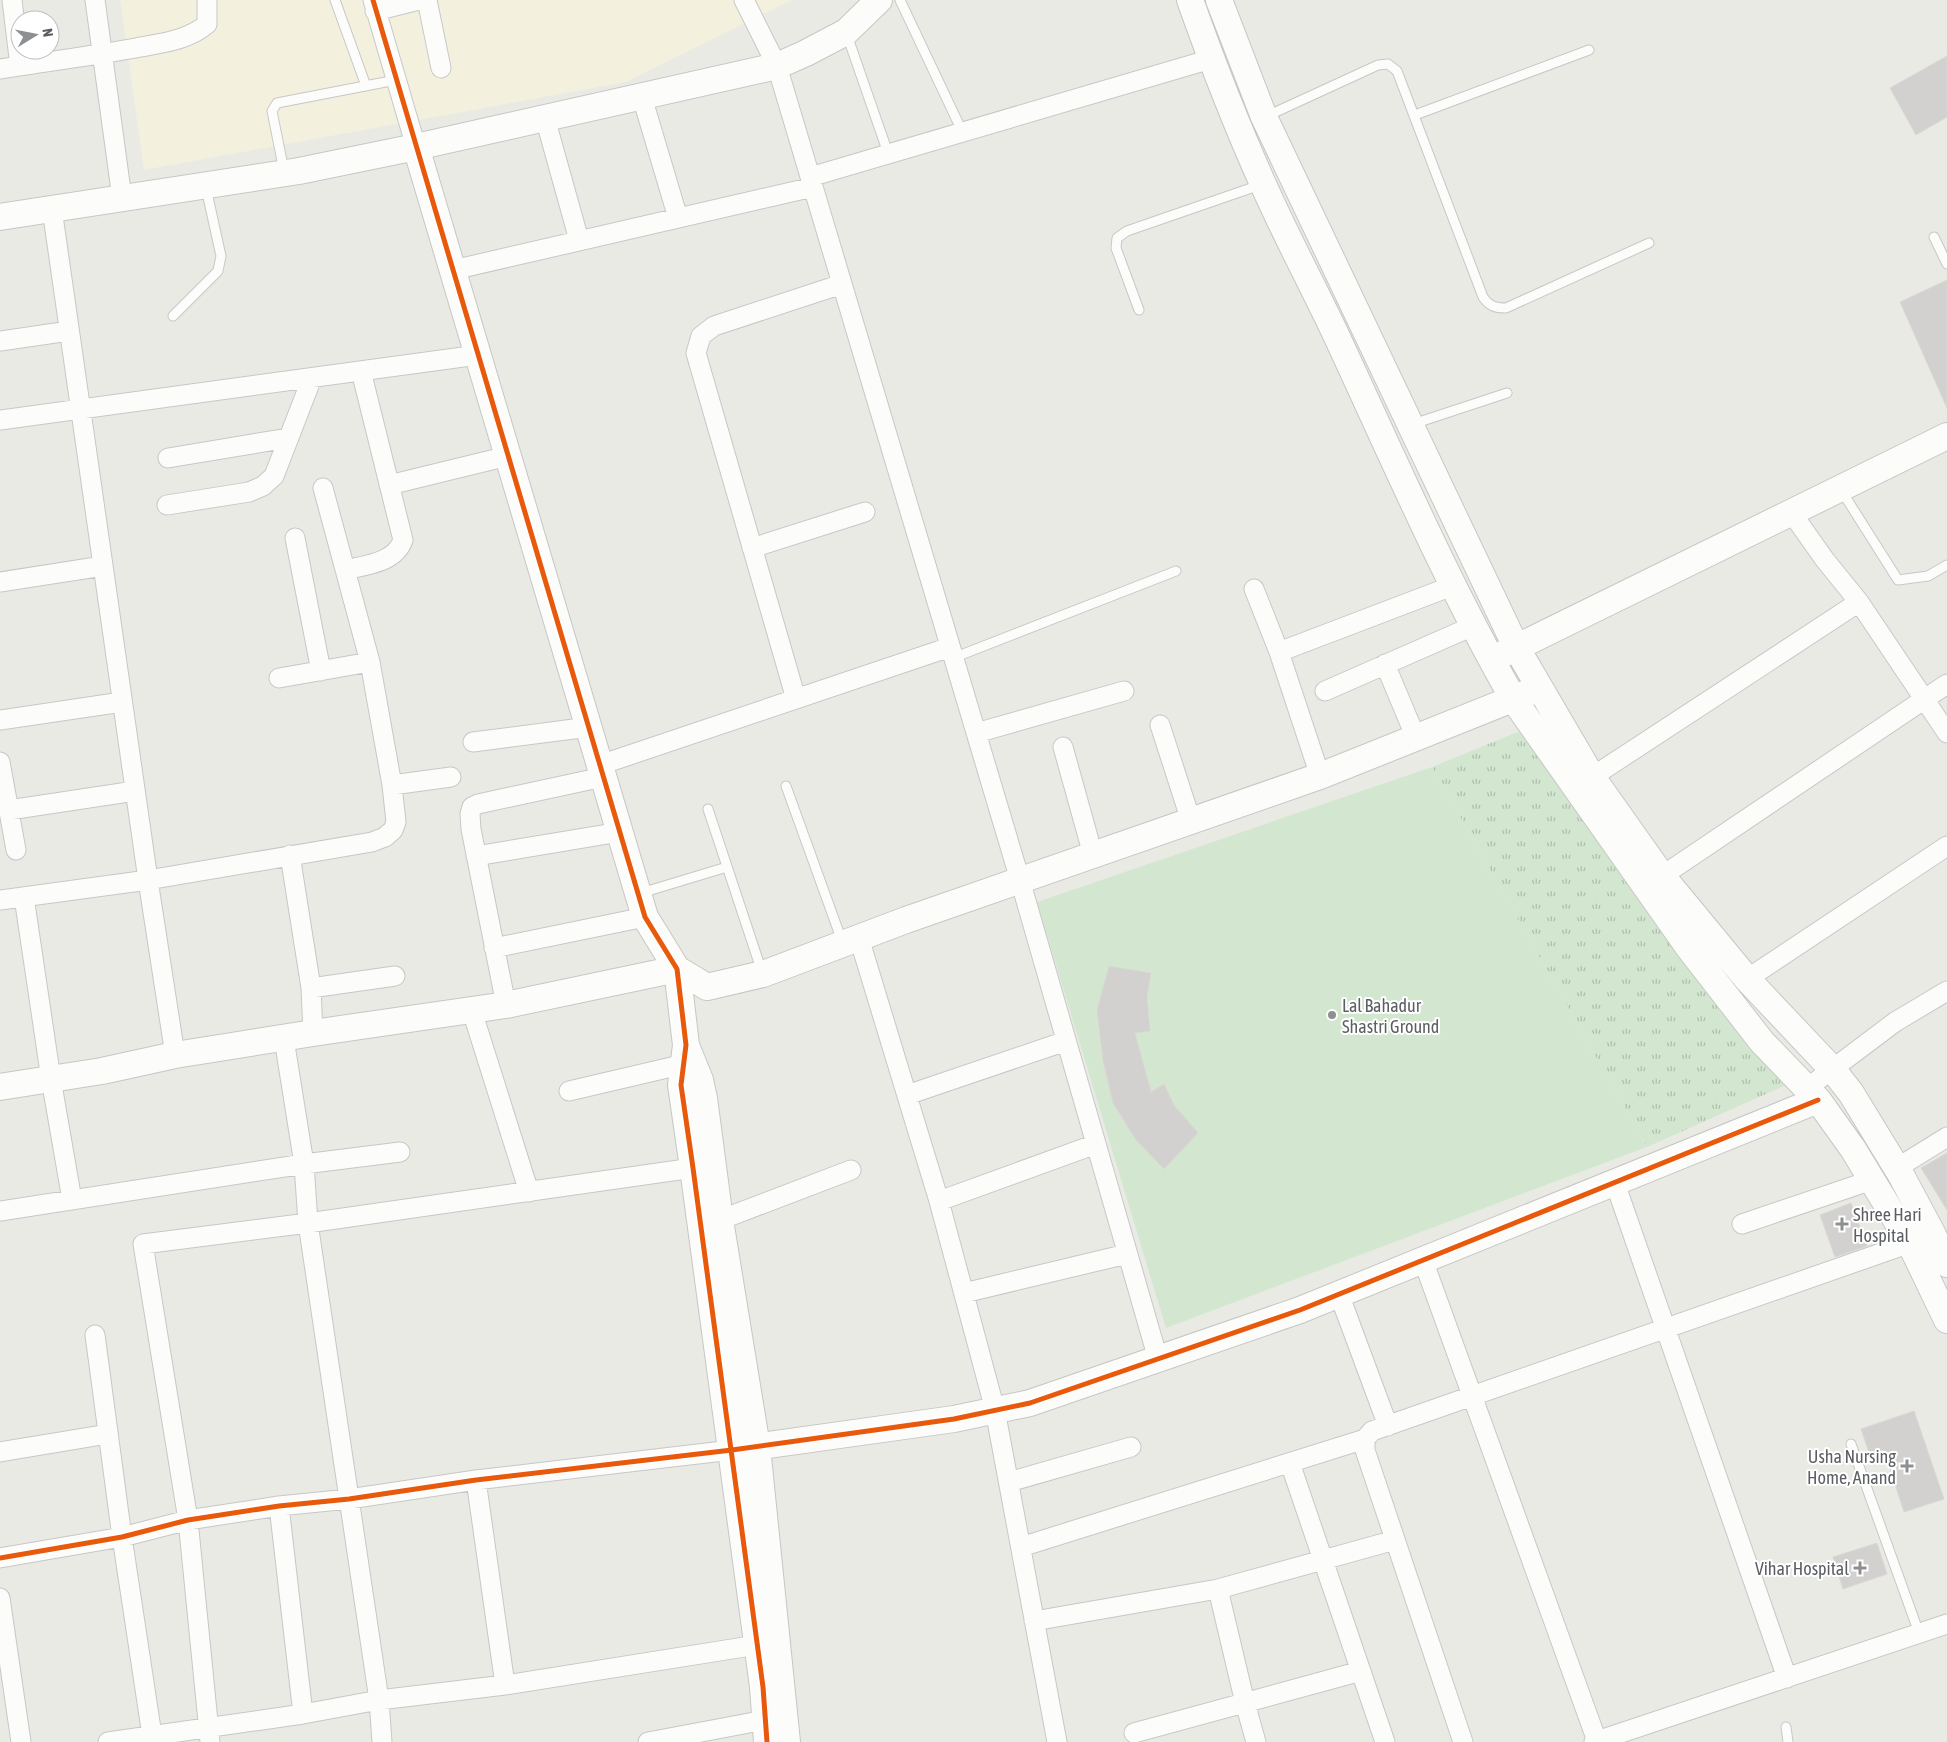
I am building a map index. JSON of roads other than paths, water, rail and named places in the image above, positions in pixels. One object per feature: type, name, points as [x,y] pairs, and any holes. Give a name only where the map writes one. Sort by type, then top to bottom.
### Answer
[{"type":"street","points":[[12,0],[20,66]]},
{"type":"street","points":[[94,0],[122,198]]},
{"type":"street","points":[[0,69],[102,54],[181,39],[197,33],[207,24],[207,0]]},
{"type":"street","points":[[419,0],[374,5],[642,905],[677,969],[687,1057],[704,1098],[720,1220],[744,1448],[757,1645],[766,1731],[648,1742]]},
{"type":"street","points":[[427,0],[441,68]]},
{"type":"street","points":[[744,0],[777,66],[1020,880],[1158,1359]]},
{"type":"street","points":[[0,217],[284,173],[416,147],[777,66],[846,32],[879,0]]},
{"type":"street","points":[[1190,0],[1211,58],[1252,123],[1410,425],[1516,647],[1592,777],[1662,876],[1747,979],[1833,1070],[1851,1093],[1897,1168],[1947,1264]]},
{"type":"street","points":[[1219,0],[1252,123],[1263,185],[1332,326],[1452,586],[1491,660],[1514,700],[1689,948],[1762,1042],[1812,1094],[1853,1149],[1910,1243],[1947,1320]]},
{"type":"street","points":[[453,270],[678,218],[812,182],[888,153],[1211,58]]},
{"type":"street","points":[[642,97],[678,218]]},
{"type":"street","points":[[545,118],[579,240]]},
{"type":"street","points":[[52,209],[135,792],[175,1056]]},
{"type":"street","points":[[796,699],[696,353],[701,336],[714,326],[842,284]]},
{"type":"street","points":[[0,341],[69,331]]},
{"type":"street","points":[[0,420],[478,355]]},
{"type":"street","points":[[345,570],[382,561],[394,555],[400,549],[403,540],[361,371]]},
{"type":"street","points":[[166,505],[249,492],[264,486],[274,476],[312,378]]},
{"type":"street","points":[[1491,660],[1947,436]]},
{"type":"street","points":[[168,458],[288,438]]},
{"type":"street","points":[[389,486],[508,456]]},
{"type":"street","points":[[0,900],[148,880],[372,842],[385,837],[393,830],[396,822],[392,785],[370,662],[323,488]]},
{"type":"street","points":[[752,548],[865,512]]},
{"type":"street","points":[[1790,512],[1859,602],[1947,733]]},
{"type":"street","points":[[295,538],[321,671]]},
{"type":"street","points":[[0,582],[103,566]]},
{"type":"street","points":[[1279,652],[1452,586]]},
{"type":"street","points":[[1254,589],[1279,652],[1320,776]]},
{"type":"street","points":[[1592,777],[1859,602]]},
{"type":"street","points":[[1326,691],[1473,626]]},
{"type":"street","points":[[506,1005],[476,856],[470,821],[472,807],[602,771],[796,699],[952,653]]},
{"type":"street","points":[[279,678],[370,662]]},
{"type":"street","points":[[1385,664],[1416,738]]},
{"type":"street","points":[[1662,876],[1947,684]]},
{"type":"street","points":[[0,1087],[102,1071],[175,1056],[313,1033],[472,1011],[677,969],[707,987],[763,974],[1020,880],[1320,776],[1540,688]]},
{"type":"street","points":[[976,733],[1124,691]]},
{"type":"street","points":[[0,720],[122,702]]},
{"type":"street","points":[[1160,725],[1191,821]]},
{"type":"street","points":[[473,742],[589,727]]},
{"type":"street","points":[[1063,747],[1093,855]]},
{"type":"street","points":[[0,762],[16,850]]},
{"type":"street","points":[[392,785],[451,777]]},
{"type":"street","points":[[9,810],[135,792]]},
{"type":"street","points":[[476,856],[620,832]]},
{"type":"street","points":[[1747,979],[1947,846]]},
{"type":"street","points":[[290,855],[311,988],[313,1033]]},
{"type":"street","points":[[24,897],[51,1079],[72,1200]]},
{"type":"street","points":[[494,948],[642,905]]},
{"type":"street","points":[[851,941],[907,1095],[939,1201],[995,1410],[1057,1742]]},
{"type":"street","points":[[311,988],[395,976]]},
{"type":"street","points":[[0,1558],[122,1537],[188,1520],[279,1506],[349,1499],[476,1480],[744,1448],[954,1419],[1030,1403],[1300,1310],[1615,1183],[1812,1094],[1833,1070],[1895,1022],[1947,991]]},
{"type":"street","points":[[472,1011],[529,1192]]},
{"type":"street","points":[[284,1039],[304,1164],[308,1223],[379,1700],[382,1742]]},
{"type":"street","points":[[907,1095],[1066,1041]]},
{"type":"street","points":[[570,1091],[687,1057]]},
{"type":"street","points":[[687,1057],[680,1084],[693,1168],[744,1448],[787,1742]]},
{"type":"street","points":[[1897,1168],[1947,1137]]},
{"type":"street","points":[[939,1201],[1096,1144]]},
{"type":"street","points":[[0,1211],[304,1164],[400,1152]]},
{"type":"street","points":[[209,1735],[188,1520],[143,1244],[308,1223],[693,1168]]},
{"type":"street","points":[[720,1220],[851,1170]]},
{"type":"street","points":[[1742,1224],[1872,1180]]},
{"type":"street","points":[[1615,1183],[1787,1678]]},
{"type":"street","points":[[1021,1547],[1365,1439],[1372,1431],[1910,1243]]},
{"type":"street","points":[[964,1293],[1127,1254]]},
{"type":"street","points":[[1423,1260],[1596,1742],[1947,1624]]},
{"type":"street","points":[[1339,1294],[1388,1426]]},
{"type":"street","points":[[95,1335],[152,1739]]},
{"type":"street","points":[[0,1452],[108,1434]]},
{"type":"street","points":[[1365,1439],[1365,1450],[1463,1742]]},
{"type":"street","points":[[1008,1482],[1131,1447]]},
{"type":"street","points":[[1290,1463],[1385,1742]]},
{"type":"street","points":[[476,1480],[505,1685]]},
{"type":"street","points":[[279,1506],[303,1714]]},
{"type":"street","points":[[1034,1621],[1218,1589],[1395,1540]]},
{"type":"street","points":[[1218,1589],[1256,1742]]},
{"type":"street","points":[[0,1598],[21,1742]]},
{"type":"street","points":[[108,1742],[209,1735],[303,1714],[379,1700],[505,1685],[757,1645]]},
{"type":"street","points":[[1134,1733],[1361,1671]]},
{"type":"lane","points":[[335,0],[366,86]]},
{"type":"lane","points":[[900,0],[962,132]]},
{"type":"lane","points":[[846,32],[888,153]]},
{"type":"lane","points":[[1415,115],[1589,50]]},
{"type":"lane","points":[[1252,123],[1378,65],[1388,64],[1397,71],[1415,115],[1483,297],[1488,304],[1497,308],[1506,308],[1649,243]]},
{"type":"lane","points":[[284,173],[272,111],[277,104],[396,80]]},
{"type":"lane","points":[[173,316],[218,271],[221,256],[206,185]]},
{"type":"lane","points":[[1139,310],[1116,248],[1117,238],[1127,231],[1263,185]]},
{"type":"lane","points":[[1934,237],[1947,264]]},
{"type":"lane","points":[[1410,425],[1507,393]]},
{"type":"lane","points":[[1839,488],[1898,580],[1928,576],[1947,565]]},
{"type":"lane","points":[[952,653],[1176,571]]},
{"type":"lane","points":[[786,786],[851,941]]},
{"type":"lane","points":[[708,809],[763,974]]},
{"type":"lane","points":[[642,905],[727,867]]},
{"type":"lane","points":[[1851,1444],[1919,1633]]},
{"type":"lane","points":[[1786,1727],[1788,1742]]},
{"type":"place","name":"Lal Bahadur Shastri Ground","points":[[1332,1015]]},
{"type":"place","name":"Shree Hari Hospital","points":[[1842,1224]]},
{"type":"place","name":"Usha Nursing Home, Anand","points":[[1907,1466]]},
{"type":"place","name":"Vihar Hospital","points":[[1860,1568]]}]
